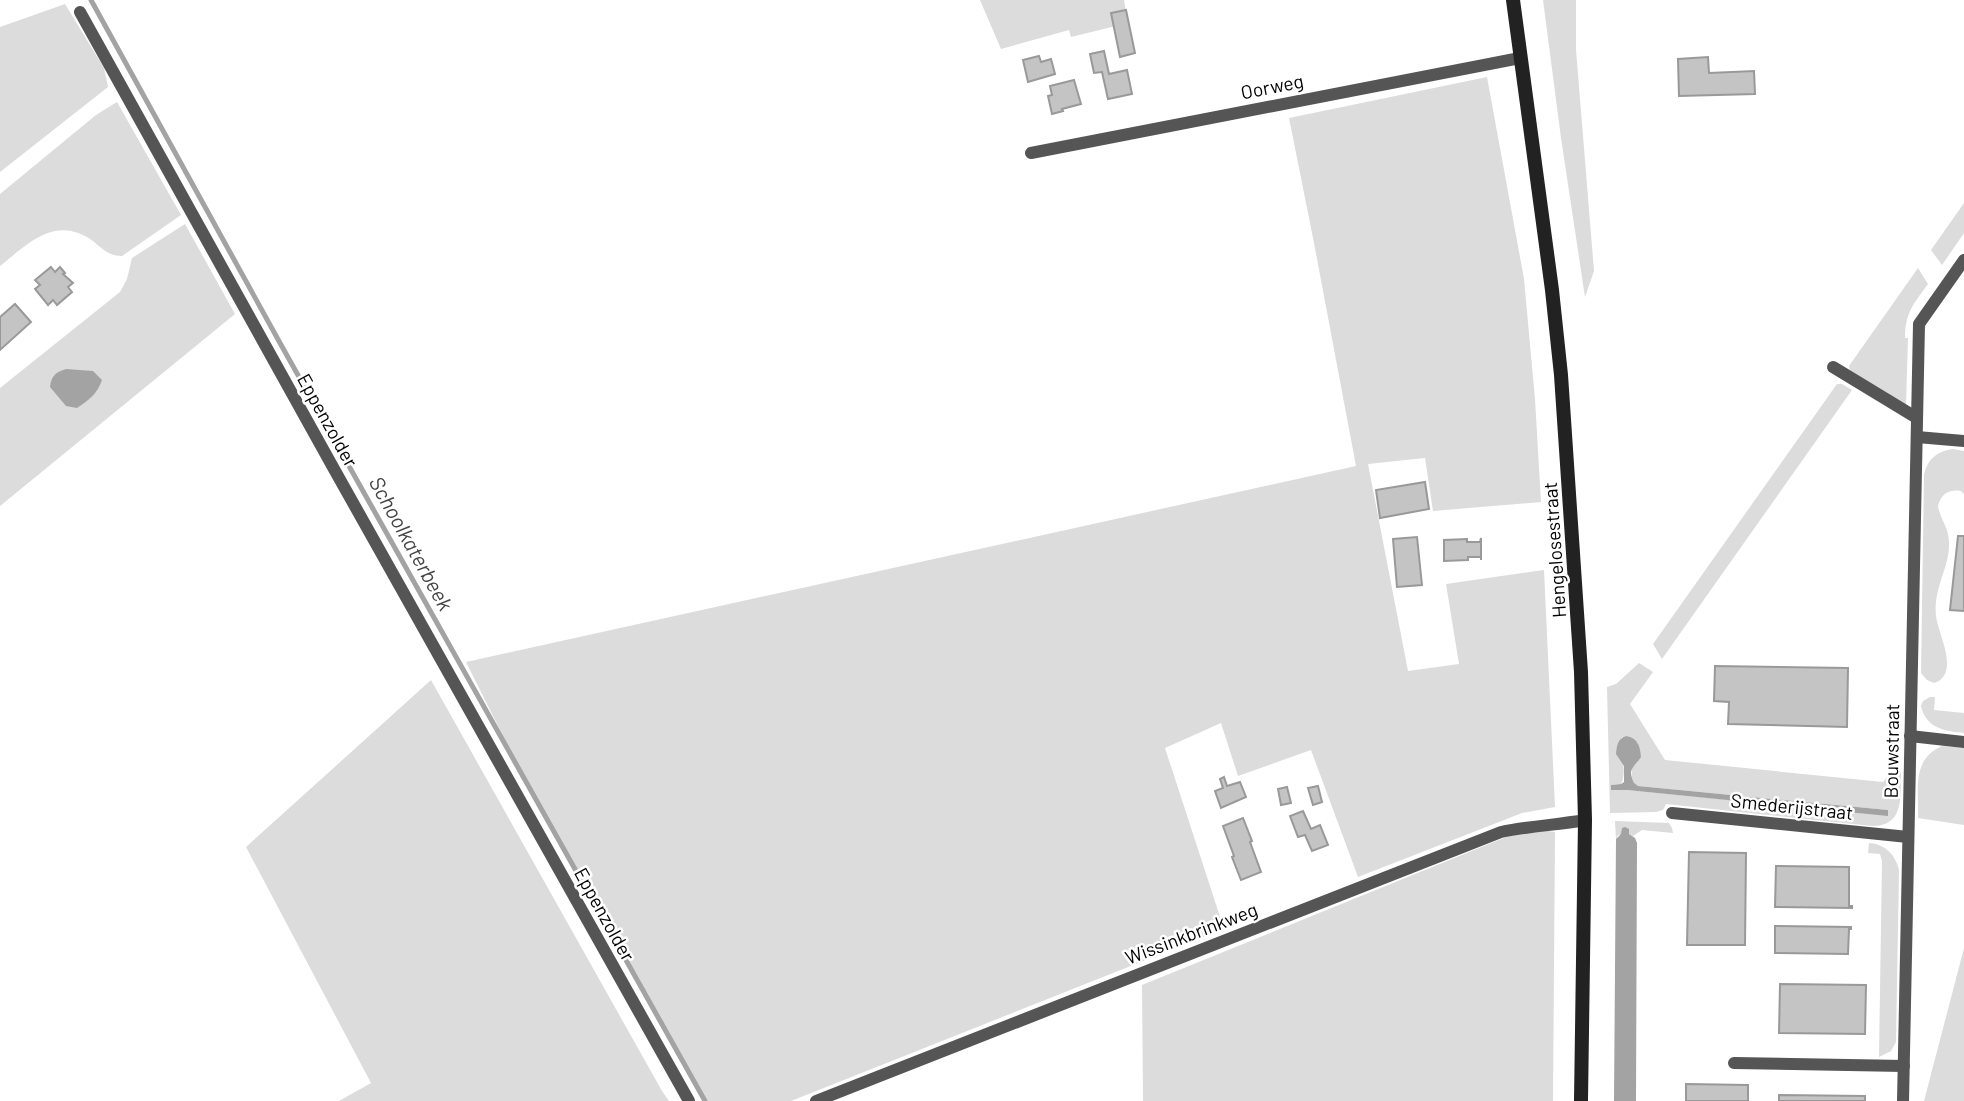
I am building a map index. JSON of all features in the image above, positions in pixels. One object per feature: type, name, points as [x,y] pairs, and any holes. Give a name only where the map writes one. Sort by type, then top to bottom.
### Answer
[{"type":"main road","name":"Hengelosestraat","points":[[1513,0],[1561,375],[1581,673],[1585,820],[1581,1101]]},
{"type":"street","name":"Eppenzolder","points":[[80,12],[689,1101]]},
{"type":"street","name":"Oorweg","points":[[1031,153],[1520,58]]},
{"type":"street","name":"Bouwstraat","points":[[1903,1101],[1919,324],[1964,260]]},
{"type":"street","points":[[1833,367],[1917,418]]},
{"type":"street","points":[[1917,437],[1964,441]]},
{"type":"street","points":[[1910,736],[1964,742]]},
{"type":"street","name":"Smederijstraat","points":[[1672,813],[1908,837]]},
{"type":"street","name":"Wissinkbrinkweg","points":[[816,1101],[1501,832],[1526,826],[1585,820]]},
{"type":"street","points":[[1734,1063],[1904,1066]]},
{"type":"shaded area","points":[[980,0],[1124,0],[1128,23],[1071,37],[1069,30],[1001,49]]},
{"type":"shaded area","points":[[1543,0],[1576,0],[1576,50],[1594,271],[1585,297],[1561,138]]},
{"type":"shaded area","points":[[65,4],[104,68],[108,87],[0,172],[0,27]]},
{"type":"shaded area","points":[[1487,77],[1524,279],[1541,502],[1433,511],[1425,458],[1368,464],[1408,671],[1459,664],[1446,584],[1544,570],[1555,807],[1522,813],[1358,877],[1311,750],[1238,776],[1221,723],[1165,748],[1224,929],[791,1101],[705,1101],[511,752],[466,662],[1356,466],[1289,118]]},
{"type":"shaded area","points":[[117,102],[181,215],[122,256],[109,253],[79,233],[66,230],[54,231],[32,241],[0,266],[0,194],[96,115]]},
{"type":"shaded area","points":[[1964,203],[1964,233],[1942,265],[1931,250]]},
{"type":"shaded area","points":[[185,224],[235,314],[0,506],[0,388],[120,292],[127,279],[132,258]]},
{"type":"shaded area","points":[[1918,268],[1928,284],[1915,303],[1907,322],[1906,405],[1850,371],[1849,366]]},
{"type":"shaded area","points":[[66,369],[93,371],[102,380],[92,396],[77,408],[66,406],[50,387],[55,375]]},
{"type":"shaded area","points":[[1837,384],[1852,390],[1662,659],[1653,644]]},
{"type":"shaded area","points":[[1953,449],[1964,451],[1964,494],[1961,491],[1949,492],[1943,495],[1938,506],[1949,542],[1936,606],[1947,663],[1942,678],[1934,683],[1921,673],[1924,474],[1934,457]]},
{"type":"shaded area","points":[[1639,663],[1653,672],[1630,704],[1665,760],[1883,782],[1890,774],[1901,772],[1900,800],[1895,816],[1883,825],[1872,826],[1666,804],[1663,810],[1656,812],[1610,813],[1607,687],[1616,684]],"holes":[[[1626,736],[1638,743],[1638,762],[1632,767],[1632,778],[1638,786],[1888,810],[1888,815],[1613,790],[1611,785],[1621,784],[1624,775],[1621,738]]]},
{"type":"shaded area","points":[[431,680],[669,1101],[339,1101],[371,1083],[246,847]]},
{"type":"shaded area","points":[[1935,697],[1934,710],[1964,713],[1964,733],[1937,727],[1927,719],[1921,706],[1923,701]]},
{"type":"shaded area","points":[[1626,736],[1636,741],[1640,749],[1641,757],[1631,771],[1634,783],[1638,786],[1888,810],[1888,816],[1611,790],[1611,785],[1624,782],[1624,766],[1616,754],[1619,741]]},
{"type":"shaded area","points":[[1942,746],[1964,748],[1964,825],[1918,818],[1921,767],[1932,752]]},
{"type":"shaded area","points":[[1615,821],[1669,823],[1673,833],[1642,830],[1633,836],[1618,835],[1616,839]]},
{"type":"shaded area","points":[[1625,827],[1637,843],[1636,1101],[1614,1101],[1616,839]]},
{"type":"shaded area","points":[[1542,830],[1555,832],[1553,1101],[1143,1101],[1142,985],[1511,835]]},
{"type":"shaded area","points":[[1869,843],[1880,845],[1888,851],[1899,870],[1896,1042],[1891,1051],[1879,1057],[1882,861],[1880,854],[1868,853]]},
{"type":"shaded area","points":[[1964,948],[1964,1101],[1924,1101]]},
{"type":"building","points":[[1126,10],[1135,53],[1120,57],[1111,13]]},
{"type":"building","points":[[1104,51],[1109,74],[1127,70],[1132,94],[1108,99],[1102,72],[1094,73],[1090,54]]},
{"type":"building","points":[[1039,56],[1041,62],[1051,59],[1055,74],[1028,82],[1023,60]]},
{"type":"building","points":[[1708,57],[1709,73],[1754,71],[1755,94],[1679,96],[1678,59]]},
{"type":"building","points":[[1074,80],[1081,104],[1052,114],[1048,96],[1052,95],[1050,86]]},
{"type":"building","points":[[51,267],[55,272],[60,267],[73,283],[68,287],[72,292],[57,305],[53,300],[48,305],[35,289],[40,285],[35,280]]},
{"type":"building","points":[[15,304],[31,322],[0,350],[0,317]]},
{"type":"building","points":[[1425,482],[1429,509],[1380,518],[1376,490]]},
{"type":"building","points":[[1958,536],[1964,536],[1964,611],[1950,610]]},
{"type":"building","points":[[1417,537],[1422,585],[1397,587],[1393,539]]},
{"type":"building","points":[[1481,538],[1481,557],[1444,561],[1444,540],[1467,539],[1467,542],[1480,542]]},
{"type":"building","points":[[1715,666],[1848,668],[1847,727],[1728,724],[1729,702],[1714,701]]},
{"type":"building","points":[[1224,777],[1227,786],[1240,782],[1246,797],[1221,808],[1215,791],[1223,788],[1220,779]]},
{"type":"building","points":[[1318,786],[1322,802],[1313,805],[1308,788]]},
{"type":"building","points":[[1287,787],[1291,803],[1281,805],[1278,789]]},
{"type":"building","points":[[1303,811],[1311,829],[1320,825],[1328,845],[1312,851],[1305,835],[1298,837],[1290,816]]},
{"type":"building","points":[[1243,818],[1261,872],[1241,880],[1223,826]]},
{"type":"building","points":[[1689,852],[1746,853],[1745,945],[1687,945]]},
{"type":"building","points":[[1776,866],[1849,867],[1849,906],[1852,908],[1775,907]]},
{"type":"building","points":[[1775,926],[1851,927],[1848,954],[1775,953]]},
{"type":"building","points":[[1780,984],[1866,985],[1865,1034],[1779,1033]]},
{"type":"building","points":[[1686,1084],[1748,1085],[1748,1101],[1686,1101]]},
{"type":"building","points":[[1779,1095],[1865,1096],[1865,1101],[1779,1101]]},
{"type":"waterway","name":"Schoolkaterbeek","points":[[91,0],[705,1101]]}]
